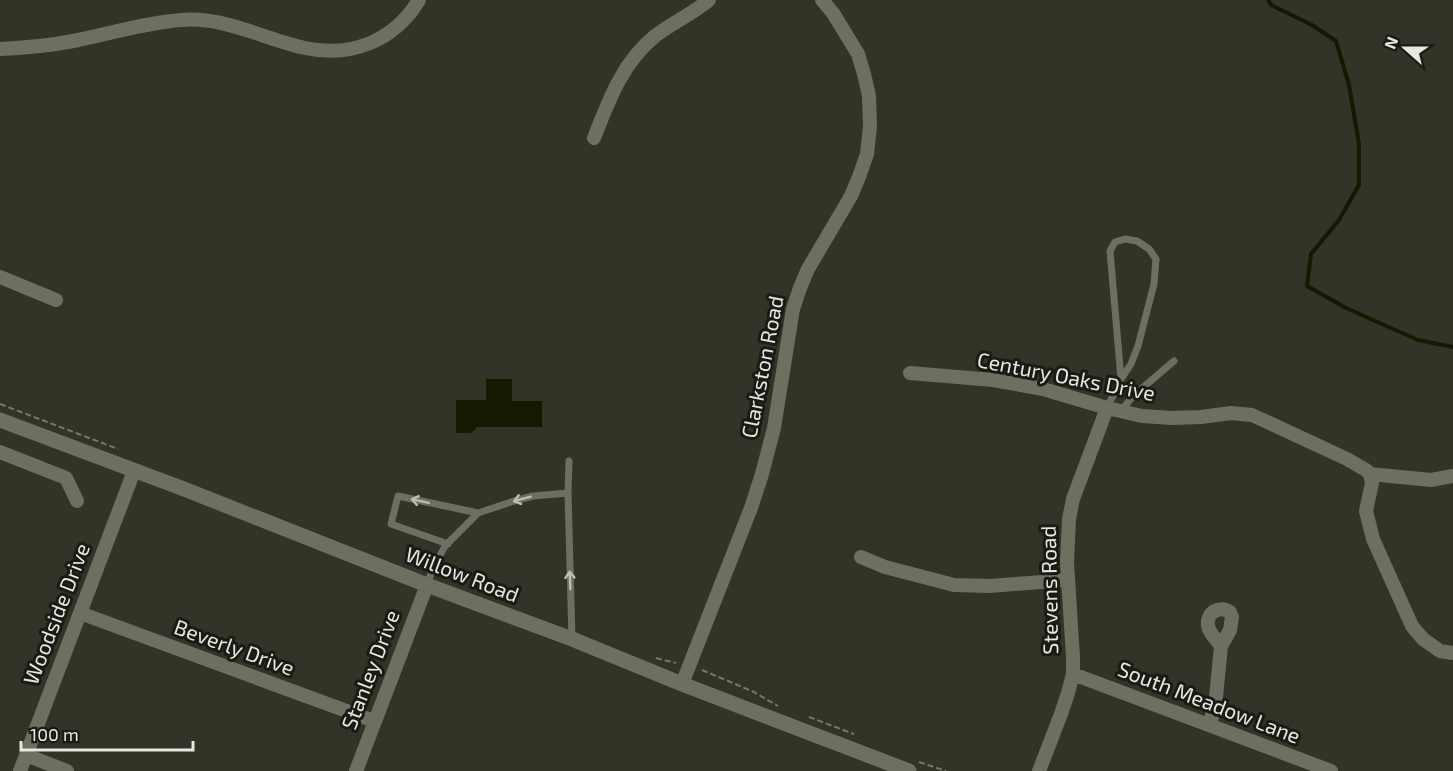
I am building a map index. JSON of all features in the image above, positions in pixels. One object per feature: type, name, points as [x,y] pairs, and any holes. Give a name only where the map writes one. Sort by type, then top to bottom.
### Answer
[{"type":"street","points":[[0,49],[67,42],[164,22],[201,20],[234,25],[304,48],[326,51],[343,50],[377,41],[405,19],[419,0]]},
{"type":"street","points":[[594,138],[622,73],[638,51],[656,35],[709,0]]},
{"type":"street","name":"Clarkston Road","points":[[682,684],[751,508],[762,474],[774,428],[793,309],[800,288],[808,269],[851,196],[867,154],[869,96],[864,74],[858,54],[833,13],[822,0]]},
{"type":"street","points":[[0,277],[56,300]]},
{"type":"street","name":"Century Oaks Drive","points":[[910,373],[993,380],[1043,389],[1142,416],[1172,418],[1231,413],[1252,415],[1347,459],[1366,470],[1371,479]]},
{"type":"street","name":"Stevens Road","points":[[1039,771],[1061,714],[1073,674],[1067,580],[1069,519],[1077,489],[1107,408]]},
{"type":"street","name":"Willow Road","points":[[0,420],[572,639],[907,771]]},
{"type":"street","points":[[0,452],[66,477],[77,501]]},
{"type":"street","name":"Woodside Drive","points":[[20,771],[134,471]]},
{"type":"street","points":[[1453,476],[1431,480],[1371,479],[1366,511],[1373,539],[1412,626],[1423,639],[1440,651],[1453,653]]},
{"type":"street","points":[[861,557],[885,567],[954,585],[990,586],[1067,580]]},
{"type":"street","name":"Stanley Drive","points":[[356,771],[427,585]]},
{"type":"street","name":"Beverly Drive","points":[[80,613],[374,721]]},
{"type":"street","points":[[1210,725],[1216,697],[1221,646]]},
{"type":"street","name":"South Meadow Lane","points":[[1073,674],[1331,771]]},
{"type":"street","points":[[26,755],[67,771]]},
{"type":"lane","points":[[1107,408],[1131,364],[1138,346],[1154,284],[1156,259],[1149,249],[1137,241],[1125,239],[1115,242],[1110,251],[1121,380]]},
{"type":"lane","points":[[1121,411],[1133,396],[1174,361]]},
{"type":"lane","points":[[570,461],[568,493],[572,639]]},
{"type":"lane","points":[[427,585],[432,571],[448,544],[477,513],[534,495],[568,493]]},
{"type":"lane","points":[[448,544],[391,524],[398,496],[477,513]]},
{"type":"shaded area","points":[[486,379],[512,379],[512,401],[542,401],[542,427],[477,427],[471,433],[456,433],[456,400],[486,400]]},
{"type":"waterway","points":[[1268,0],[1271,5],[1312,25],[1336,41],[1349,85],[1359,144],[1359,185],[1339,220],[1311,254],[1307,286],[1346,308],[1418,340],[1453,347]]}]
